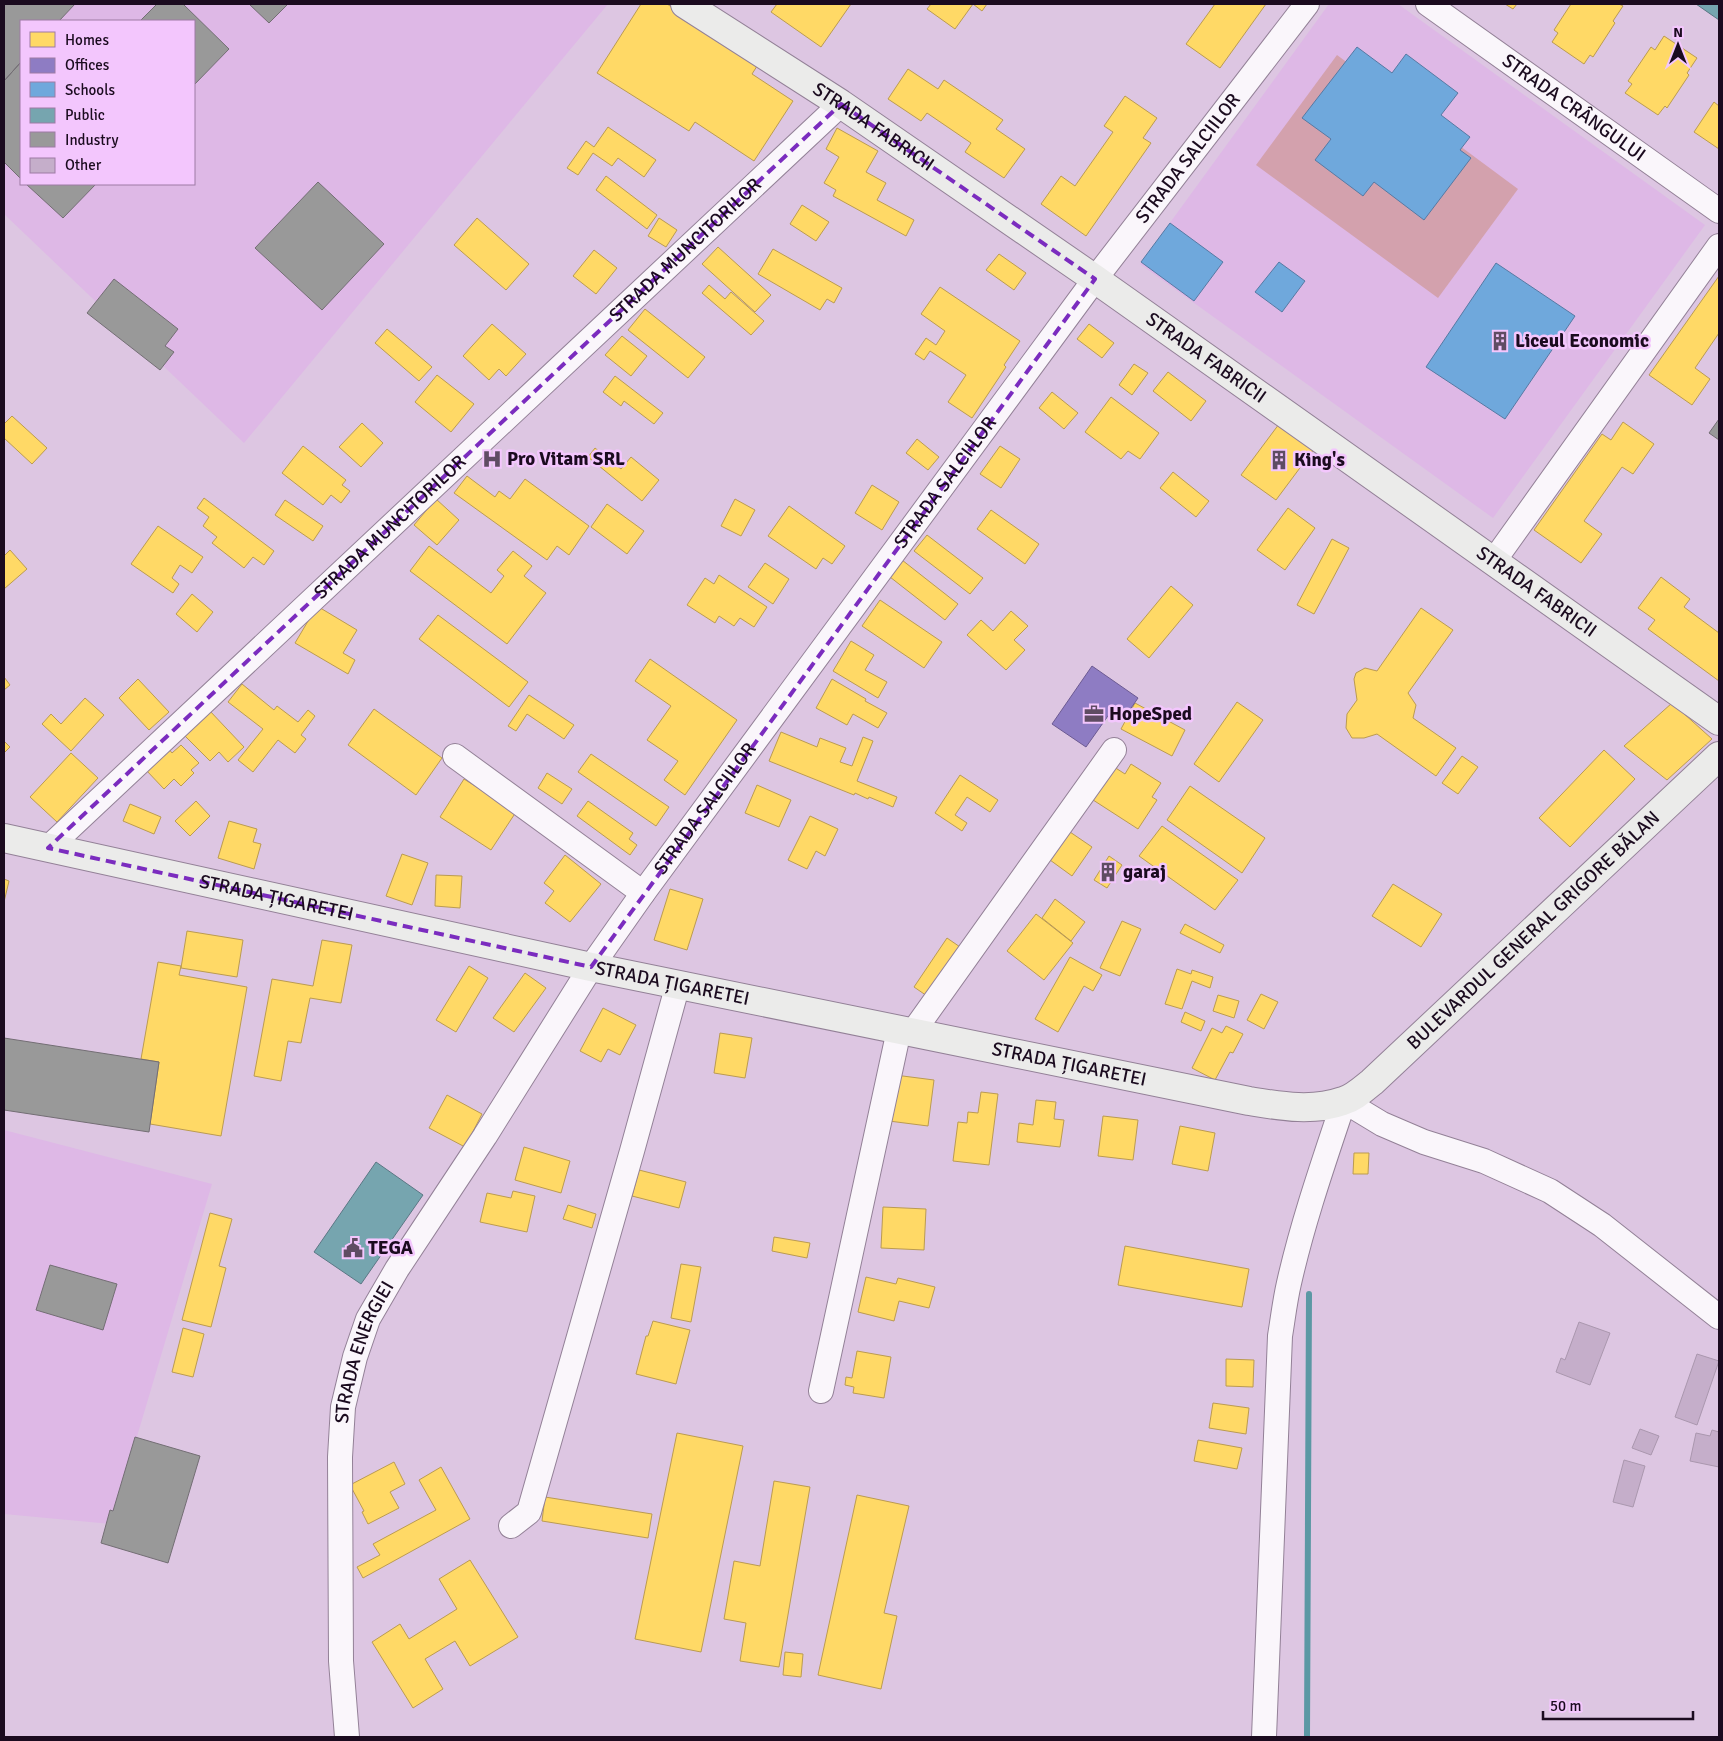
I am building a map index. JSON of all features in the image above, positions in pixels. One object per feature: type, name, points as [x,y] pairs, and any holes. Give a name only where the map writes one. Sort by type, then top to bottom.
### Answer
[{"type":"main road","name":"STRADA FABRICII","points":[[685,4],[840,104],[1095,279],[1719,722]]},
{"type":"main road","name":"BULEVARDUL GENERAL GRIGORE BĂLAN","points":[[1344,1101],[1372,1082],[1719,756]]},
{"type":"main road","name":"STRADA ȚIGARETEI","points":[[4,838],[591,967],[1272,1104],[1295,1107],[1319,1107],[1344,1101]]},
{"type":"street","name":"STRADA SALCIILOR","points":[[591,967],[643,893],[1095,279],[1307,4]]},
{"type":"street","name":"STRADA CRÂNGULUI","points":[[1428,4],[1719,210]]},
{"type":"street","name":"STRADA MUNCITORILOR","points":[[48,848],[840,104]]},
{"type":"street","points":[[1493,562],[1719,246]]},
{"type":"street","points":[[821,1391],[906,1031],[1114,750]]},
{"type":"street","points":[[455,756],[643,893]]},
{"type":"street","name":"STRADA ENERGIEI","points":[[347,1737],[342,1661],[340,1457],[343,1407],[354,1357],[368,1319],[397,1269],[485,1136],[591,967]]},
{"type":"street","points":[[511,1526],[529,1512],[630,1160],[678,984]]},
{"type":"street","points":[[1264,1737],[1280,1336],[1288,1285],[1301,1234],[1313,1190],[1344,1101],[1382,1124],[1424,1142],[1484,1160],[1550,1191],[1602,1225],[1719,1316]]},
{"type":"highlighted area","points":[[841,104],[1095,279],[591,967],[48,848]]},
{"type":"shaded area","points":[[4,4],[608,4],[244,443],[4,214]]},
{"type":"shaded area","points":[[1329,4],[1398,4],[1705,225],[1493,518],[1140,264]]},
{"type":"shaded area","points":[[1337,55],[1518,189],[1438,298],[1256,165]]},
{"type":"shaded area","points":[[4,1130],[212,1184],[111,1524],[4,1514]]},
{"type":"building: Homes","points":[[641,4],[667,4],[759,63],[752,74],[793,101],[754,161],[695,122],[689,131],[597,73]]},
{"type":"building: Homes","points":[[777,4],[851,4],[821,47],[771,12]]},
{"type":"building: Homes","points":[[931,4],[973,4],[955,29],[927,9]]},
{"type":"building: Homes","points":[[973,4],[987,4],[982,11]]},
{"type":"building: Homes","points":[[1215,4],[1266,4],[1220,68],[1186,44]]},
{"type":"building: Homes","points":[[1505,4],[1517,4],[1513,9]]},
{"type":"building: Homes","points":[[1571,4],[1619,4],[1623,6],[1613,21],[1615,23],[1593,57],[1590,55],[1584,64],[1552,42],[1558,33],[1554,30]]},
{"type":"building: Homes","points":[[1664,36],[1697,58],[1687,73],[1689,75],[1667,108],[1665,106],[1658,115],[1625,93],[1632,84],[1628,81],[1651,47],[1655,50]]},
{"type":"building: Homes","points":[[908,69],[938,89],[944,80],[1003,120],[996,129],[1025,149],[1004,178],[965,152],[971,143],[927,113],[921,121],[888,99]]},
{"type":"building: Homes","points":[[1125,96],[1157,118],[1143,138],[1151,143],[1086,236],[1041,204],[1061,176],[1075,186],[1113,132],[1104,126]]},
{"type":"building: Homes","points":[[1714,102],[1719,106],[1719,149],[1694,132]]},
{"type":"building: Homes","points":[[608,127],[656,160],[644,177],[618,158],[612,166],[593,153],[578,175],[567,168],[586,141],[594,147]]},
{"type":"building: Homes","points":[[837,128],[878,151],[866,172],[886,183],[877,200],[914,220],[906,236],[833,196],[836,190],[824,183],[839,157],[826,149]]},
{"type":"building: Homes","points":[[606,176],[657,215],[647,229],[596,190]]},
{"type":"building: Homes","points":[[802,205],[829,222],[816,241],[790,224]]},
{"type":"building: Homes","points":[[477,218],[529,264],[506,290],[454,245]]},
{"type":"building: Homes","points":[[659,218],[677,230],[666,247],[648,236]]},
{"type":"building: Homes","points":[[718,247],[771,295],[755,312],[702,264]]},
{"type":"building: Homes","points":[[773,249],[842,288],[834,303],[827,299],[820,310],[758,274]]},
{"type":"building: Homes","points":[[594,250],[617,268],[596,294],[573,276]]},
{"type":"building: Homes","points":[[999,254],[1026,273],[1014,290],[986,270]]},
{"type":"building: Homes","points":[[1719,276],[1719,333],[1695,368],[1710,379],[1692,405],[1649,375]]},
{"type":"building: Homes","points":[[709,285],[725,299],[731,292],[764,321],[751,335],[702,293]]},
{"type":"building: Homes","points":[[940,287],[1020,341],[1004,365],[1006,367],[972,418],[948,402],[966,375],[930,351],[924,360],[915,354],[926,338],[936,345],[945,331],[921,314]]},
{"type":"building: Homes","points":[[645,309],[705,357],[688,378],[628,330]]},
{"type":"building: Homes","points":[[492,324],[526,354],[506,376],[499,369],[489,380],[463,356]]},
{"type":"building: Homes","points":[[1089,324],[1114,343],[1102,358],[1077,339]]},
{"type":"building: Homes","points":[[387,329],[432,367],[419,381],[375,343]]},
{"type":"building: Homes","points":[[622,336],[647,356],[631,376],[605,355]]},
{"type":"building: Homes","points":[[1134,364],[1148,373],[1132,395],[1119,385]]},
{"type":"building: Homes","points":[[1168,372],[1206,401],[1191,421],[1153,391]]},
{"type":"building: Homes","points":[[437,375],[474,404],[451,432],[415,402]]},
{"type":"building: Homes","points":[[615,376],[663,413],[654,424],[624,401],[621,406],[603,392]]},
{"type":"building: Homes","points":[[1052,392],[1078,413],[1064,429],[1039,408]]},
{"type":"building: Homes","points":[[1111,397],[1159,433],[1140,459],[1128,451],[1121,459],[1085,432]]},
{"type":"building: Homes","points":[[12,416],[47,448],[32,464],[4,438],[4,424]]},
{"type":"building: Homes","name":"King's","points":[[1282,420],[1317,445],[1276,500],[1241,475]]},
{"type":"building: Homes","points":[[1623,422],[1654,444],[1633,474],[1622,467],[1584,521],[1602,534],[1581,563],[1534,530],[1602,434],[1611,440]]},
{"type":"building: Homes","points":[[362,423],[383,443],[361,467],[339,447]]},
{"type":"building: Homes","points":[[917,439],[939,457],[928,470],[906,453]]},
{"type":"building: Homes","points":[[303,446],[346,480],[342,485],[350,491],[341,503],[331,495],[323,505],[282,473]]},
{"type":"building: Homes","points":[[1000,446],[1020,459],[1001,488],[980,474]]},
{"type":"building: Homes","points":[[595,448],[621,469],[631,457],[659,480],[642,501],[588,457]]},
{"type":"building: Homes","points":[[1173,472],[1209,501],[1196,517],[1160,488]]},
{"type":"building: Homes","points":[[467,476],[495,497],[499,491],[510,499],[525,479],[589,526],[569,555],[557,546],[547,560],[454,493]]},
{"type":"building: Homes","points":[[872,485],[899,502],[882,530],[855,513]]},
{"type":"building: Homes","points":[[204,498],[274,551],[264,565],[253,557],[244,568],[212,543],[217,537],[203,526],[209,517],[197,508]]},
{"type":"building: Homes","points":[[436,499],[459,520],[437,545],[414,525]]},
{"type":"building: Homes","points":[[735,499],[755,510],[741,536],[721,526]]},
{"type":"building: Homes","points":[[285,500],[323,526],[313,541],[275,515]]},
{"type":"building: Homes","points":[[607,504],[644,531],[627,554],[591,527]]},
{"type":"building: Homes","points":[[789,506],[845,546],[832,564],[823,558],[816,569],[768,536]]},
{"type":"building: Homes","points":[[1288,508],[1315,528],[1285,570],[1257,550]]},
{"type":"building: Homes","points":[[991,510],[1039,544],[1025,564],[977,529]]},
{"type":"building: Homes","points":[[158,526],[203,557],[192,573],[180,565],[172,578],[179,584],[173,593],[131,564]]},
{"type":"building: Homes","points":[[927,535],[983,578],[970,594],[914,551]]},
{"type":"building: Homes","points":[[1332,539],[1349,548],[1314,614],[1297,605]]},
{"type":"building: Homes","points":[[429,546],[491,593],[504,576],[497,570],[513,551],[532,566],[524,576],[546,593],[507,644],[410,571]]},
{"type":"building: Homes","points":[[10,550],[27,569],[4,589],[4,556]]},
{"type":"building: Homes","points":[[902,560],[958,604],[945,620],[890,577]]},
{"type":"building: Homes","points":[[765,563],[789,579],[773,604],[748,587]]},
{"type":"building: Homes","points":[[719,575],[767,607],[754,627],[740,618],[734,626],[719,616],[715,623],[687,605],[705,578],[714,584]]},
{"type":"building: Homes","points":[[1661,577],[1690,599],[1684,607],[1719,633],[1719,681],[1648,629],[1655,620],[1638,608]]},
{"type":"building: Homes","points":[[1171,586],[1193,605],[1149,658],[1127,639]]},
{"type":"building: Homes","points":[[192,594],[213,612],[197,632],[176,614]]},
{"type":"building: Homes","points":[[880,600],[942,642],[924,668],[862,626]]},
{"type":"building: Homes","points":[[317,606],[357,630],[343,653],[355,660],[348,674],[295,643]]},
{"type":"building: Homes","points":[[1421,608],[1453,630],[1408,693],[1416,705],[1413,718],[1456,748],[1436,776],[1377,734],[1364,738],[1352,738],[1346,728],[1347,714],[1357,700],[1354,679],[1356,673],[1365,668],[1377,671]]},
{"type":"building: Homes","points":[[1011,611],[1028,626],[1014,640],[1025,650],[1006,670],[967,635],[981,620],[993,631]]},
{"type":"building: Homes","points":[[438,615],[528,682],[509,707],[419,639]]},
{"type":"building: Homes","points":[[851,641],[874,655],[865,670],[887,682],[878,698],[833,671]]},
{"type":"building: Homes","points":[[650,659],[737,720],[685,795],[664,780],[678,761],[647,740],[671,706],[635,681]]},
{"type":"building: Homes","points":[[4,677],[10,685],[4,690]]},
{"type":"building: Homes","points":[[138,679],[169,712],[149,730],[119,698]]},
{"type":"building: Homes","points":[[832,679],[887,713],[878,728],[853,714],[847,725],[816,708]]},
{"type":"building: Homes","points":[[242,684],[274,710],[277,706],[298,722],[308,710],[315,716],[301,735],[306,739],[295,753],[278,740],[253,772],[238,760],[263,729],[228,702]]},
{"type":"building: Homes","points":[[529,695],[574,725],[564,739],[527,714],[516,731],[508,726]]},
{"type":"building: Homes","points":[[85,698],[104,715],[71,751],[42,724],[51,714],[61,724]]},
{"type":"building: Homes","points":[[1237,702],[1263,720],[1219,782],[1194,764]]},
{"type":"building: Homes","points":[[1135,703],[1185,730],[1172,756],[1121,729]]},
{"type":"building: Homes","points":[[1672,703],[1712,739],[1667,780],[1624,746]]},
{"type":"building: Homes","points":[[374,709],[442,758],[416,795],[348,745]]},
{"type":"building: Homes","points":[[209,710],[244,747],[228,762],[219,752],[210,761],[183,734]]},
{"type":"building: Homes","points":[[781,732],[817,747],[820,738],[846,748],[840,762],[852,766],[863,737],[873,741],[857,781],[897,797],[893,807],[869,797],[868,799],[855,793],[854,795],[769,761]]},
{"type":"building: Homes","points":[[4,741],[10,747],[4,753]]},
{"type":"building: Homes","points":[[181,745],[199,763],[191,770],[194,773],[181,786],[174,779],[164,789],[146,770],[168,748],[172,753]]},
{"type":"building: Homes","points":[[1604,750],[1635,779],[1570,847],[1539,818]]},
{"type":"building: Homes","points":[[71,753],[98,778],[57,822],[30,797]]},
{"type":"building: Homes","points":[[591,754],[669,807],[656,826],[578,772]]},
{"type":"building: Homes","points":[[1462,756],[1478,767],[1458,794],[1442,783]]},
{"type":"building: Homes","points":[[1131,764],[1161,783],[1152,797],[1157,800],[1138,829],[1090,798],[1111,765],[1125,774]]},
{"type":"building: Homes","points":[[547,773],[572,789],[562,804],[538,788]]},
{"type":"building: Homes","points":[[960,775],[998,800],[990,812],[967,797],[955,815],[967,823],[962,831],[935,813]]},
{"type":"building: Homes","points":[[464,779],[516,812],[491,850],[440,817]]},
{"type":"building: Homes","points":[[757,785],[791,800],[779,827],[745,813]]},
{"type":"building: Homes","points":[[1190,786],[1265,838],[1242,873],[1167,820]]},
{"type":"building: Homes","points":[[196,801],[210,816],[190,836],[175,821]]},
{"type":"building: Homes","points":[[588,801],[633,833],[629,839],[637,845],[630,855],[577,816]]},
{"type":"building: Homes","points":[[130,804],[161,817],[154,834],[123,821]]},
{"type":"building: Homes","points":[[810,816],[838,829],[825,856],[816,851],[807,869],[788,860]]},
{"type":"building: Homes","points":[[229,821],[257,829],[253,842],[261,844],[254,869],[218,858]]},
{"type":"building: Homes","points":[[1162,826],[1238,880],[1215,910],[1139,856]]},
{"type":"building: Homes","points":[[1070,832],[1092,847],[1072,876],[1050,860]]},
{"type":"building: Homes","points":[[402,854],[428,863],[412,905],[386,896]]},
{"type":"building: Homes","points":[[565,855],[601,884],[570,922],[545,903],[554,891],[544,883]]},
{"type":"building: Homes","name":"garaj","points":[[1109,856],[1122,865],[1107,888],[1094,880]]},
{"type":"building: Homes","points":[[436,875],[462,876],[460,908],[435,906]]},
{"type":"building: Homes","points":[[4,879],[9,881],[4,902]]},
{"type":"building: Homes","points":[[1393,884],[1442,914],[1421,947],[1372,916]]},
{"type":"building: Homes","points":[[670,889],[703,899],[687,950],[654,940]]},
{"type":"building: Homes","points":[[1055,899],[1085,922],[1071,941],[1042,918]]},
{"type":"building: Homes","points":[[1036,914],[1073,943],[1044,980],[1007,951]]},
{"type":"building: Homes","points":[[1122,921],[1141,929],[1120,976],[1100,968]]},
{"type":"building: Homes","points":[[1185,924],[1224,945],[1220,953],[1180,933]]},
{"type":"building: Homes","points":[[187,931],[243,940],[237,977],[181,968]]},
{"type":"building: Homes","points":[[947,938],[963,949],[930,998],[914,987]]},
{"type":"building: Homes","points":[[322,940],[352,945],[341,1003],[310,998],[301,1043],[288,1041],[281,1081],[254,1076],[272,979],[313,986]]},
{"type":"building: Homes","points":[[1070,957],[1102,975],[1093,991],[1084,986],[1058,1032],[1035,1019]]},
{"type":"building: Homes","points":[[158,962],[181,966],[179,975],[247,987],[221,1136],[150,1124],[159,1062],[141,1059]]},
{"type":"building: Homes","points":[[469,966],[488,978],[456,1032],[436,1020]]},
{"type":"building: Homes","points":[[1177,969],[1191,974],[1192,970],[1213,977],[1210,988],[1192,981],[1182,1009],[1165,1004]]},
{"type":"building: Homes","points":[[525,973],[546,988],[514,1032],[493,1018]]},
{"type":"building: Homes","points":[[1261,994],[1278,1002],[1264,1029],[1247,1020]]},
{"type":"building: Homes","points":[[1218,995],[1239,1001],[1234,1018],[1213,1011]]},
{"type":"building: Homes","points":[[603,1008],[636,1025],[620,1055],[608,1049],[601,1062],[580,1051]]},
{"type":"building: Homes","points":[[1185,1012],[1205,1021],[1201,1031],[1181,1022]]},
{"type":"building: Homes","points":[[1226,1026],[1243,1034],[1233,1053],[1230,1052],[1215,1080],[1192,1068],[1212,1028],[1222,1033]]},
{"type":"building: Homes","points":[[720,1033],[752,1038],[745,1078],[714,1073]]},
{"type":"building: Homes","points":[[895,1075],[934,1080],[928,1126],[889,1121]]},
{"type":"building: Homes","points":[[981,1092],[998,1094],[989,1165],[953,1161],[958,1122],[967,1123],[968,1112],[978,1113]]},
{"type":"building: Homes","points":[[447,1095],[482,1114],[465,1147],[429,1128]]},
{"type":"building: Homes","points":[[1036,1100],[1056,1102],[1054,1119],[1064,1120],[1060,1147],[1017,1142],[1019,1123],[1033,1125]]},
{"type":"building: Homes","points":[[1103,1116],[1138,1120],[1133,1160],[1098,1156]]},
{"type":"building: Homes","points":[[1180,1126],[1215,1133],[1208,1171],[1172,1164]]},
{"type":"building: Homes","points":[[524,1147],[570,1161],[561,1193],[515,1180]]},
{"type":"building: Homes","points":[[1354,1153],[1369,1153],[1368,1174],[1353,1174]]},
{"type":"building: Homes","points":[[639,1170],[686,1182],[679,1208],[632,1196]]},
{"type":"building: Homes","points":[[513,1191],[535,1196],[527,1232],[480,1222],[487,1193],[511,1198]]},
{"type":"building: Homes","points":[[568,1205],[596,1214],[592,1228],[563,1219]]},
{"type":"building: Homes","points":[[883,1207],[926,1209],[924,1250],[881,1248]]},
{"type":"building: Homes","points":[[210,1213],[232,1219],[219,1266],[226,1268],[211,1327],[182,1320]]},
{"type":"building: Homes","points":[[774,1237],[810,1243],[807,1258],[772,1251]]},
{"type":"building: Homes","points":[[1125,1246],[1249,1269],[1242,1307],[1118,1285]]},
{"type":"building: Homes","points":[[681,1264],[701,1267],[691,1322],[671,1318]]},
{"type":"building: Homes","points":[[866,1277],[896,1284],[898,1278],[935,1287],[929,1308],[899,1301],[894,1321],[858,1312]]},
{"type":"building: Homes","points":[[653,1321],[690,1330],[676,1384],[636,1374],[646,1336],[648,1336]]},
{"type":"building: Homes","points":[[183,1328],[204,1334],[193,1377],[172,1372]]},
{"type":"building: Homes","points":[[857,1351],[891,1357],[884,1398],[853,1393],[854,1387],[845,1385],[846,1377],[852,1378]]},
{"type":"building: Homes","points":[[1226,1359],[1254,1360],[1253,1387],[1226,1386]]},
{"type":"building: Homes","points":[[1213,1403],[1249,1408],[1246,1434],[1209,1428]]},
{"type":"building: Homes","points":[[677,1433],[743,1446],[701,1652],[635,1639]]},
{"type":"building: Homes","points":[[1198,1440],[1242,1448],[1237,1469],[1194,1461]]},
{"type":"building: Homes","points":[[394,1462],[405,1484],[390,1492],[399,1508],[368,1524],[362,1512],[364,1511],[350,1485]]},
{"type":"building: Homes","points":[[441,1467],[470,1519],[363,1578],[357,1567],[380,1555],[373,1544],[436,1510],[419,1480]]},
{"type":"building: Homes","points":[[774,1481],[810,1487],[779,1667],[740,1661],[746,1623],[724,1619],[734,1561],[760,1566]]},
{"type":"building: Homes","points":[[857,1495],[909,1506],[884,1613],[897,1616],[881,1689],[818,1675]]},
{"type":"building: Homes","points":[[545,1497],[652,1514],[648,1538],[542,1521]]},
{"type":"building: Homes","points":[[470,1560],[518,1637],[470,1666],[455,1641],[425,1659],[443,1689],[413,1708],[372,1642],[400,1624],[409,1639],[457,1609],[439,1579]]},
{"type":"building: Homes","points":[[785,1652],[803,1654],[801,1677],[783,1675]]},
{"type":"building: Offices","points":[[1092,666],[1138,698],[1127,714],[1115,706],[1086,747],[1052,724]]},
{"type":"building: Schools","points":[[1357,47],[1392,73],[1406,54],[1458,93],[1441,115],[1470,137],[1460,150],[1471,158],[1424,220],[1374,182],[1363,196],[1315,160],[1331,139],[1302,118]]},
{"type":"building: Schools","points":[[1170,223],[1223,262],[1194,301],[1141,262]]},
{"type":"building: Schools","points":[[1279,262],[1305,281],[1282,312],[1255,292]]},
{"type":"building: Schools","name":"Liceul Economic","points":[[1496,263],[1575,316],[1505,419],[1426,367]]},
{"type":"building: Public","points":[[1696,4],[1719,4],[1719,20]]},
{"type":"building: Public","points":[[376,1162],[423,1195],[361,1284],[314,1252]]},
{"type":"building: Industry","points":[[4,4],[75,4],[60,20],[20,20],[20,63],[4,81]]},
{"type":"building: Industry","points":[[157,4],[183,4],[229,49],[195,84],[195,20],[141,20]]},
{"type":"building: Industry","points":[[249,4],[288,4],[269,23]]},
{"type":"building: Industry","points":[[20,63],[20,178],[4,162],[4,81]]},
{"type":"building: Industry","points":[[318,182],[384,244],[322,310],[255,248]]},
{"type":"building: Industry","points":[[27,185],[95,185],[63,218]]},
{"type":"building: Industry","points":[[114,279],[178,329],[165,346],[174,352],[160,370],[87,313]]},
{"type":"building: Industry","points":[[1719,419],[1719,440],[1709,433]]},
{"type":"building: Industry","points":[[4,1038],[159,1062],[149,1132],[4,1110]]},
{"type":"building: Industry","points":[[50,1265],[117,1284],[103,1330],[36,1310]]},
{"type":"building: Industry","points":[[135,1437],[200,1456],[168,1563],[101,1543],[110,1510],[113,1511]]},
{"type":"building: Other","points":[[1579,1322],[1610,1333],[1590,1385],[1556,1372],[1561,1358],[1565,1360]]},
{"type":"building: Other","points":[[1697,1354],[1719,1361],[1697,1425],[1675,1417]]},
{"type":"building: Other","points":[[1640,1429],[1659,1436],[1651,1455],[1632,1448]]},
{"type":"building: Other","points":[[1712,1430],[1719,1432],[1719,1467],[1690,1461],[1696,1433],[1710,1436]]},
{"type":"building: Other","points":[[1624,1460],[1645,1466],[1633,1507],[1613,1502]]},
{"type":"waterway","points":[[1307,1737],[1309,1294]]},
{"type":"place","name":"Liceul Economic","points":[[1500,341]]},
{"type":"place","name":"Pro Vitam SRL","points":[[492,459]]},
{"type":"place","name":"King's","points":[[1279,460]]},
{"type":"place","name":"HopeSped","points":[[1094,714]]},
{"type":"place","name":"garaj","points":[[1108,872]]},
{"type":"place","name":"TEGA","points":[[353,1248]]}]
